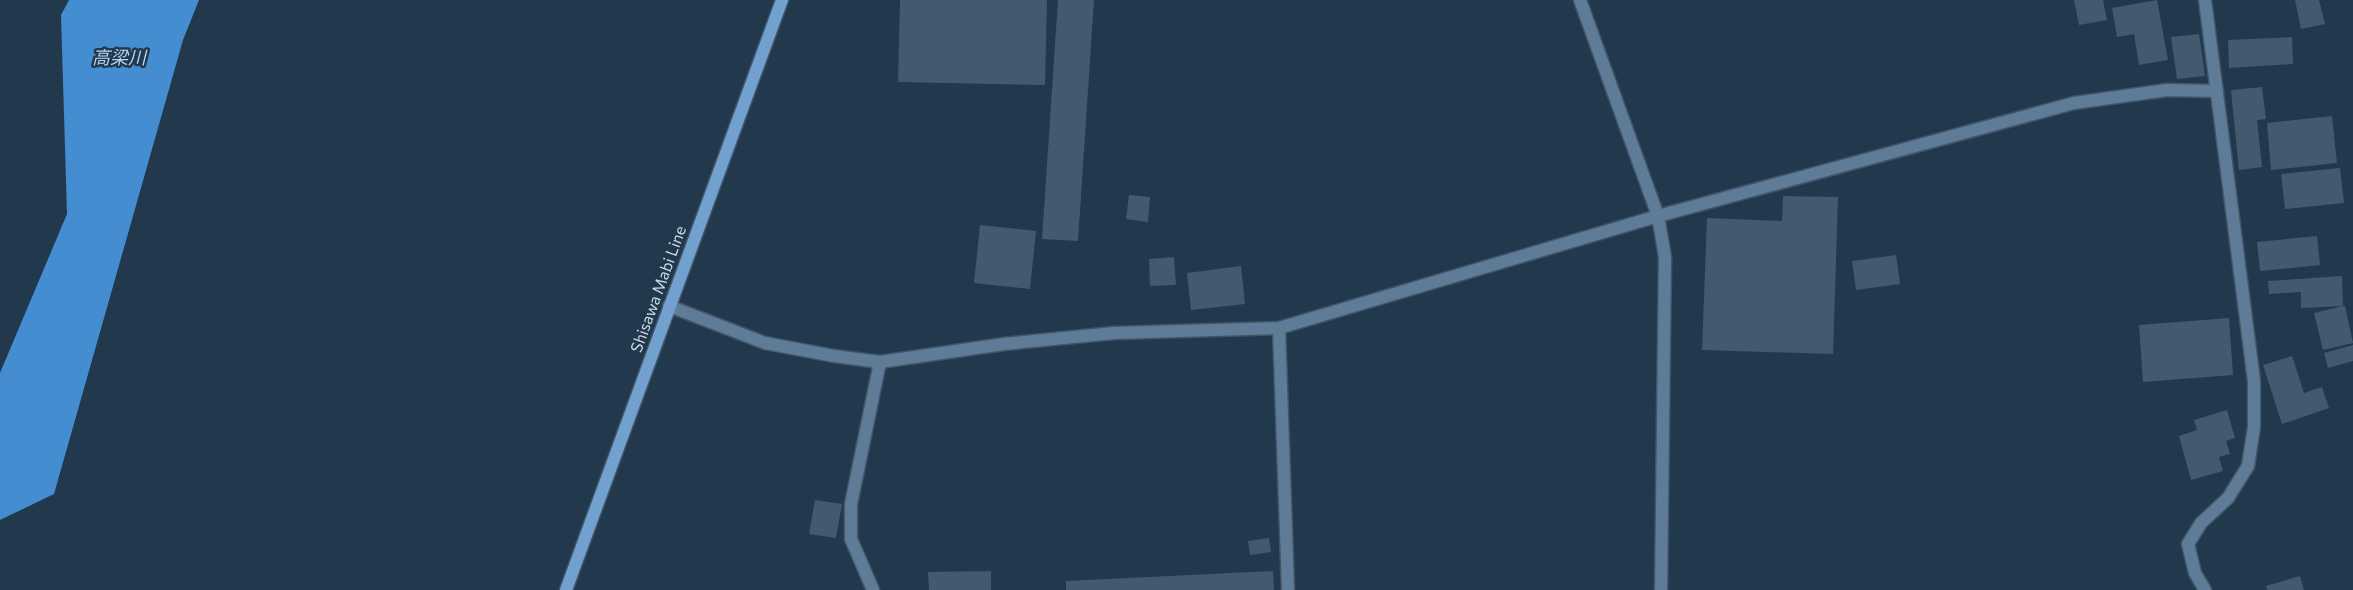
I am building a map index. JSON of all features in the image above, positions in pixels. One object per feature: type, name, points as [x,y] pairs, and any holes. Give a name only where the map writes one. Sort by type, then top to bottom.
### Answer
[{"type":"main road","name":"Shisawa Mabi Line","points":[[566,590],[782,0]]},
{"type":"street","points":[[1580,0],[1658,216],[1665,257],[1661,590]]},
{"type":"street","points":[[2205,0],[2254,381],[2254,426],[2248,466],[2228,498],[2201,523],[2188,544],[2195,573],[2205,590]]},
{"type":"street","points":[[669,306],[765,343],[880,362],[1004,344],[1114,333],[1278,328],[1658,216],[2074,103],[2167,90],[2217,91]]},
{"type":"street","points":[[1278,328],[1288,590]]},
{"type":"street","points":[[873,590],[851,538],[851,504],[880,362]]},
{"type":"water","name":"高梁川","points":[[69,0],[199,0],[183,40],[54,494],[0,520],[0,373],[67,214],[61,15]]},
{"type":"building","points":[[900,0],[1047,0],[1045,85],[898,82]]},
{"type":"building","points":[[1058,0],[1094,0],[1078,241],[1042,239]]},
{"type":"building","points":[[2074,0],[2103,0],[2107,20],[2079,25]]},
{"type":"building","points":[[2157,0],[2168,60],[2139,65],[2134,34],[2117,37],[2112,8]]},
{"type":"building","points":[[2295,0],[2319,0],[2325,24],[2301,29]]},
{"type":"building","points":[[2199,34],[2205,76],[2177,79],[2171,37]]},
{"type":"building","points":[[2292,37],[2293,64],[2229,68],[2228,40]]},
{"type":"building","points":[[2262,87],[2266,119],[2257,120],[2262,167],[2239,170],[2231,90]]},
{"type":"building","points":[[2332,116],[2337,163],[2271,170],[2267,123]]},
{"type":"building","points":[[2340,168],[2344,203],[2285,209],[2281,174]]},
{"type":"building","points":[[1129,195],[1150,197],[1148,222],[1126,219]]},
{"type":"building","points":[[1783,196],[1838,197],[1833,354],[1702,350],[1707,218],[1782,221]]},
{"type":"building","points":[[980,225],[1036,231],[1030,289],[974,283]]},
{"type":"building","points":[[2317,236],[2320,265],[2260,271],[2257,242]]},
{"type":"building","points":[[1896,255],[1900,284],[1856,290],[1852,261]]},
{"type":"building","points":[[1174,257],[1176,285],[1150,286],[1149,259]]},
{"type":"building","points":[[1241,266],[1245,304],[1191,310],[1187,273]]},
{"type":"building","points":[[2342,276],[2343,306],[2301,308],[2301,292],[2269,294],[2268,281]]},
{"type":"building","points":[[2345,306],[2353,343],[2323,350],[2314,313]]},
{"type":"building","points":[[2229,318],[2233,375],[2143,382],[2139,325]]},
{"type":"building","points":[[2353,345],[2353,361],[2328,368],[2324,353]]},
{"type":"building","points":[[2292,356],[2304,393],[2322,387],[2329,408],[2282,424],[2263,365]]},
{"type":"building","points":[[2227,410],[2235,438],[2226,441],[2230,454],[2219,457],[2223,471],[2191,480],[2179,436],[2197,430],[2194,420]]},
{"type":"building","points":[[815,500],[842,504],[836,538],[809,534]]},
{"type":"building","points":[[1269,538],[1271,552],[1250,555],[1248,541]]},
{"type":"building","points":[[991,571],[991,590],[929,590],[928,572]]},
{"type":"building","points":[[1273,571],[1274,590],[1066,590],[1066,581]]},
{"type":"building","points":[[2300,576],[2304,590],[2267,590],[2266,586]]}]
